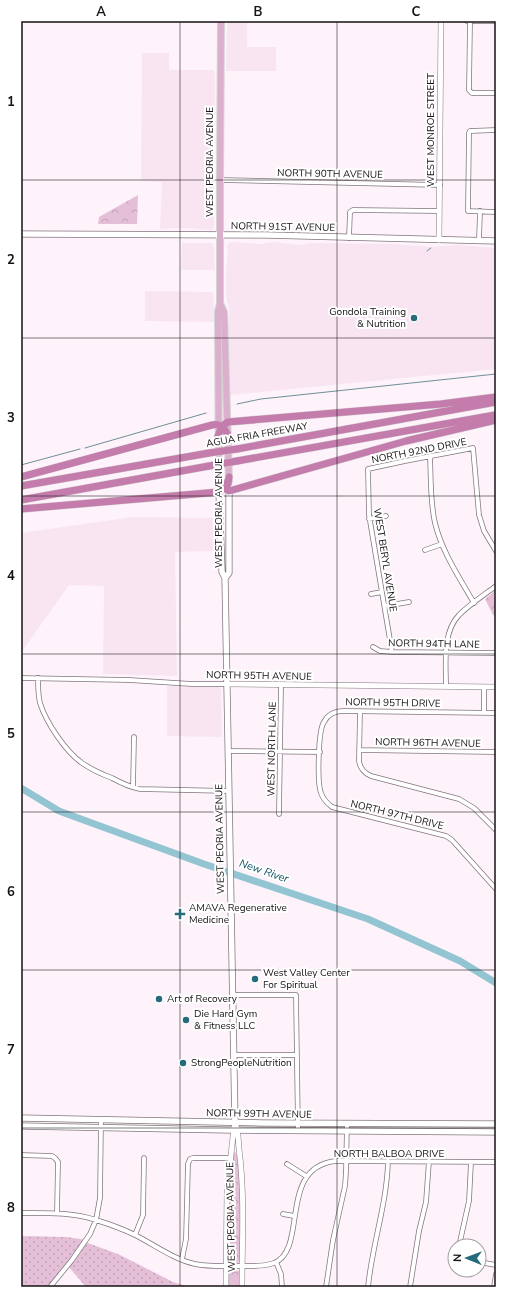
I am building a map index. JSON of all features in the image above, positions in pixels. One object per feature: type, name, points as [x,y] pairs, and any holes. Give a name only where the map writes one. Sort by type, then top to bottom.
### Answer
[{"type":"highway","points":[[21,477],[222,424],[425,406],[496,397]]},
{"type":"highway","name":"AGUA FRIA FREEWAY","points":[[21,486],[209,454],[496,402]]},
{"type":"highway","points":[[21,500],[496,415]]},
{"type":"highway","points":[[21,509],[224,490],[406,441],[496,420]]},
{"type":"highway","points":[[222,424],[228,435]]},
{"type":"highway","points":[[218,436],[222,424]]},
{"type":"highway","points":[[219,476],[224,490]]},
{"type":"highway","points":[[224,490],[228,484],[229,477]]},
{"type":"main road","name":"WEST PEORIA AVENUE","points":[[221,21],[220,304],[218,312],[217,350],[222,424]]},
{"type":"main road","name":"NORTH 91ST AVENUE","points":[[21,234],[220,235],[496,241]]},
{"type":"main road","name":"WEST PEORIA AVENUE","points":[[220,304],[224,312],[226,381],[222,424]]},
{"type":"main road","points":[[217,350],[222,354],[223,374],[226,381]]},
{"type":"main road","name":"WEST PEORIA AVENUE","points":[[228,435],[229,477]]},
{"type":"main road","name":"WEST PEORIA AVENUE","points":[[218,436],[219,476]]},
{"type":"main road","name":"WEST PEORIA AVENUE","points":[[224,490],[222,572],[225,578],[235,1123]]},
{"type":"main road","name":"WEST PEORIA AVENUE","points":[[224,490],[229,573],[225,578]]},
{"type":"main road","name":"NORTH 99TH AVENUE","points":[[21,1118],[235,1123],[496,1124]]},
{"type":"main road","points":[[155,1129],[156,1121]]},
{"type":"main road","points":[[442,1124],[442,1132]]},
{"type":"main road","name":"NORTH 99TH AVENUE","points":[[21,1126],[347,1132],[496,1132]]},
{"type":"street","name":"WEST MONROE STREET","points":[[439,240],[441,21]]},
{"type":"street","points":[[496,22],[468,21],[470,92],[496,93]]},
{"type":"street","points":[[496,130],[473,130],[469,133],[468,211],[496,212]]},
{"type":"street","name":"NORTH 90TH AVENUE","points":[[220,180],[440,185]]},
{"type":"street","points":[[348,238],[350,212],[353,210],[440,212]]},
{"type":"street","points":[[479,240],[480,212]]},
{"type":"street","name":"NORTH 92ND DRIVE","points":[[368,470],[473,448],[479,515],[484,531],[496,551]]},
{"type":"street","points":[[430,456],[434,514],[442,544],[452,567],[474,603]]},
{"type":"street","name":"WEST BERYL AVENUE","points":[[368,470],[370,519],[392,652]]},
{"type":"street","points":[[370,519],[386,516]]},
{"type":"street","points":[[425,550],[442,544]]},
{"type":"street","points":[[446,686],[446,652],[448,636],[453,624],[458,616],[496,586]]},
{"type":"street","points":[[371,594],[382,592]]},
{"type":"street","points":[[385,606],[409,602]]},
{"type":"street","name":"NORTH 94TH LANE","points":[[373,647],[380,651],[392,652],[496,653]]},
{"type":"street","name":"NORTH 95TH AVENUE","points":[[21,678],[130,680],[188,684],[496,687]]},
{"type":"street","points":[[38,678],[40,701],[46,717],[70,751],[91,768],[133,787],[168,790],[229,791]]},
{"type":"street","name":"WEST NORTH LANE","points":[[279,814],[281,685]]},
{"type":"street","points":[[484,687],[484,713]]},
{"type":"street","name":"NORTH 95TH DRIVE","points":[[320,752],[321,726],[329,716],[340,711],[496,713]]},
{"type":"street","points":[[360,711],[359,764],[367,774],[459,799],[474,808],[496,830]]},
{"type":"street","points":[[133,787],[134,737]]},
{"type":"street","name":"NORTH 96TH AVENUE","points":[[359,750],[496,752]]},
{"type":"street","points":[[228,751],[320,752]]},
{"type":"street","name":"NORTH 97TH DRIVE","points":[[320,752],[319,788],[327,803],[338,809],[446,836],[452,840],[496,889]]},
{"type":"street","points":[[233,995],[296,995],[298,1131]]},
{"type":"street","points":[[234,1055],[297,1055]]},
{"type":"street","points":[[50,1287],[55,1285],[90,1234],[96,1220],[100,1198],[101,1120]]},
{"type":"street","name":"WEST PEORIA AVENUE","points":[[235,1123],[242,1178],[242,1287]]},
{"type":"street","points":[[326,1287],[331,1247],[345,1186],[347,1123]]},
{"type":"street","name":"WEST PEORIA AVENUE","points":[[226,1287],[227,1192],[230,1158],[236,1130]]},
{"type":"street","points":[[21,1155],[52,1156],[58,1162],[57,1214]]},
{"type":"street","points":[[135,1235],[143,1214],[144,1158]]},
{"type":"street","points":[[182,1259],[186,1239],[188,1164],[190,1159],[230,1158]]},
{"type":"street","name":"NORTH BALBOA DRIVE","points":[[306,1176],[322,1163],[336,1161],[496,1162]]},
{"type":"street","points":[[368,1287],[374,1243],[386,1191],[388,1161]]},
{"type":"street","points":[[410,1287],[419,1232],[426,1202],[429,1161]]},
{"type":"street","points":[[461,1238],[469,1202],[471,1162]]},
{"type":"street","points":[[21,1213],[77,1215],[96,1220],[135,1235],[165,1252],[202,1265],[263,1266],[276,1262],[283,1256],[288,1245],[302,1185],[306,1176],[286,1164]]},
{"type":"street","points":[[284,1214],[294,1216]]},
{"type":"street","points":[[276,1262],[281,1274],[282,1287]]},
{"type":"street","points":[[494,1287],[496,1274]]},
{"type":"shaded area","points":[[227,21],[247,21],[247,47],[276,47],[276,71],[226,71]]},
{"type":"shaded area","points":[[142,53],[169,53],[169,70],[214,70],[215,110],[212,125],[212,143],[214,149],[214,227],[212,230],[183,228],[160,229],[162,182],[141,181]]},
{"type":"shaded area","points":[[232,242],[261,244],[273,242],[300,245],[311,243],[394,244],[432,247],[458,245],[496,248],[496,369],[230,395],[227,347],[229,309],[226,296],[226,269],[228,253],[227,246]]},
{"type":"shaded area","points":[[182,243],[212,243],[214,248],[215,270],[181,270]]},
{"type":"shaded area","points":[[145,291],[213,292],[215,322],[145,321]]},
{"type":"shaded area","points":[[132,517],[217,518],[218,551],[175,552],[177,676],[103,674],[104,586],[69,585],[21,653],[21,533]]},
{"type":"shaded area","points":[[167,686],[221,688],[222,737],[167,736]]},
{"type":"green space","points":[[138,195],[137,224],[98,224],[99,217]]},
{"type":"green space","points":[[496,590],[496,617],[493,615],[485,599]]},
{"type":"green space","points":[[235,1152],[237,1155],[241,1191],[240,1258],[238,1263],[230,1263],[229,1193],[233,1154]]},
{"type":"green space","points":[[21,1236],[67,1237],[86,1240],[85,1242],[118,1254],[173,1282],[189,1287],[86,1287],[68,1266],[50,1287],[21,1287]]},
{"type":"green space","points":[[231,1269],[239,1271],[240,1287],[228,1287],[229,1273]]},
{"type":"waterway","points":[[427,251],[431,248]]},
{"type":"waterway","points":[[237,404],[261,399],[496,374]]},
{"type":"waterway","points":[[85,448],[206,413]]},
{"type":"waterway","points":[[21,465],[80,449]]},
{"type":"waterway","name":"New River","points":[[21,788],[59,811],[204,864],[368,919],[460,961],[496,983]]},
{"type":"place","name":"Gondola Training & Nutrition","points":[[414,318]]},
{"type":"place","name":"AMAVA Regenerative Medicine","points":[[180,914]]},
{"type":"place","name":"West Valley Center For Spiritual","points":[[255,979]]},
{"type":"place","name":"Art of Recovery","points":[[159,999]]},
{"type":"place","name":"Die Hard Gym & Fitness LLC","points":[[186,1020]]},
{"type":"place","name":"StrongPeopleNutrition","points":[[183,1063]]}]
